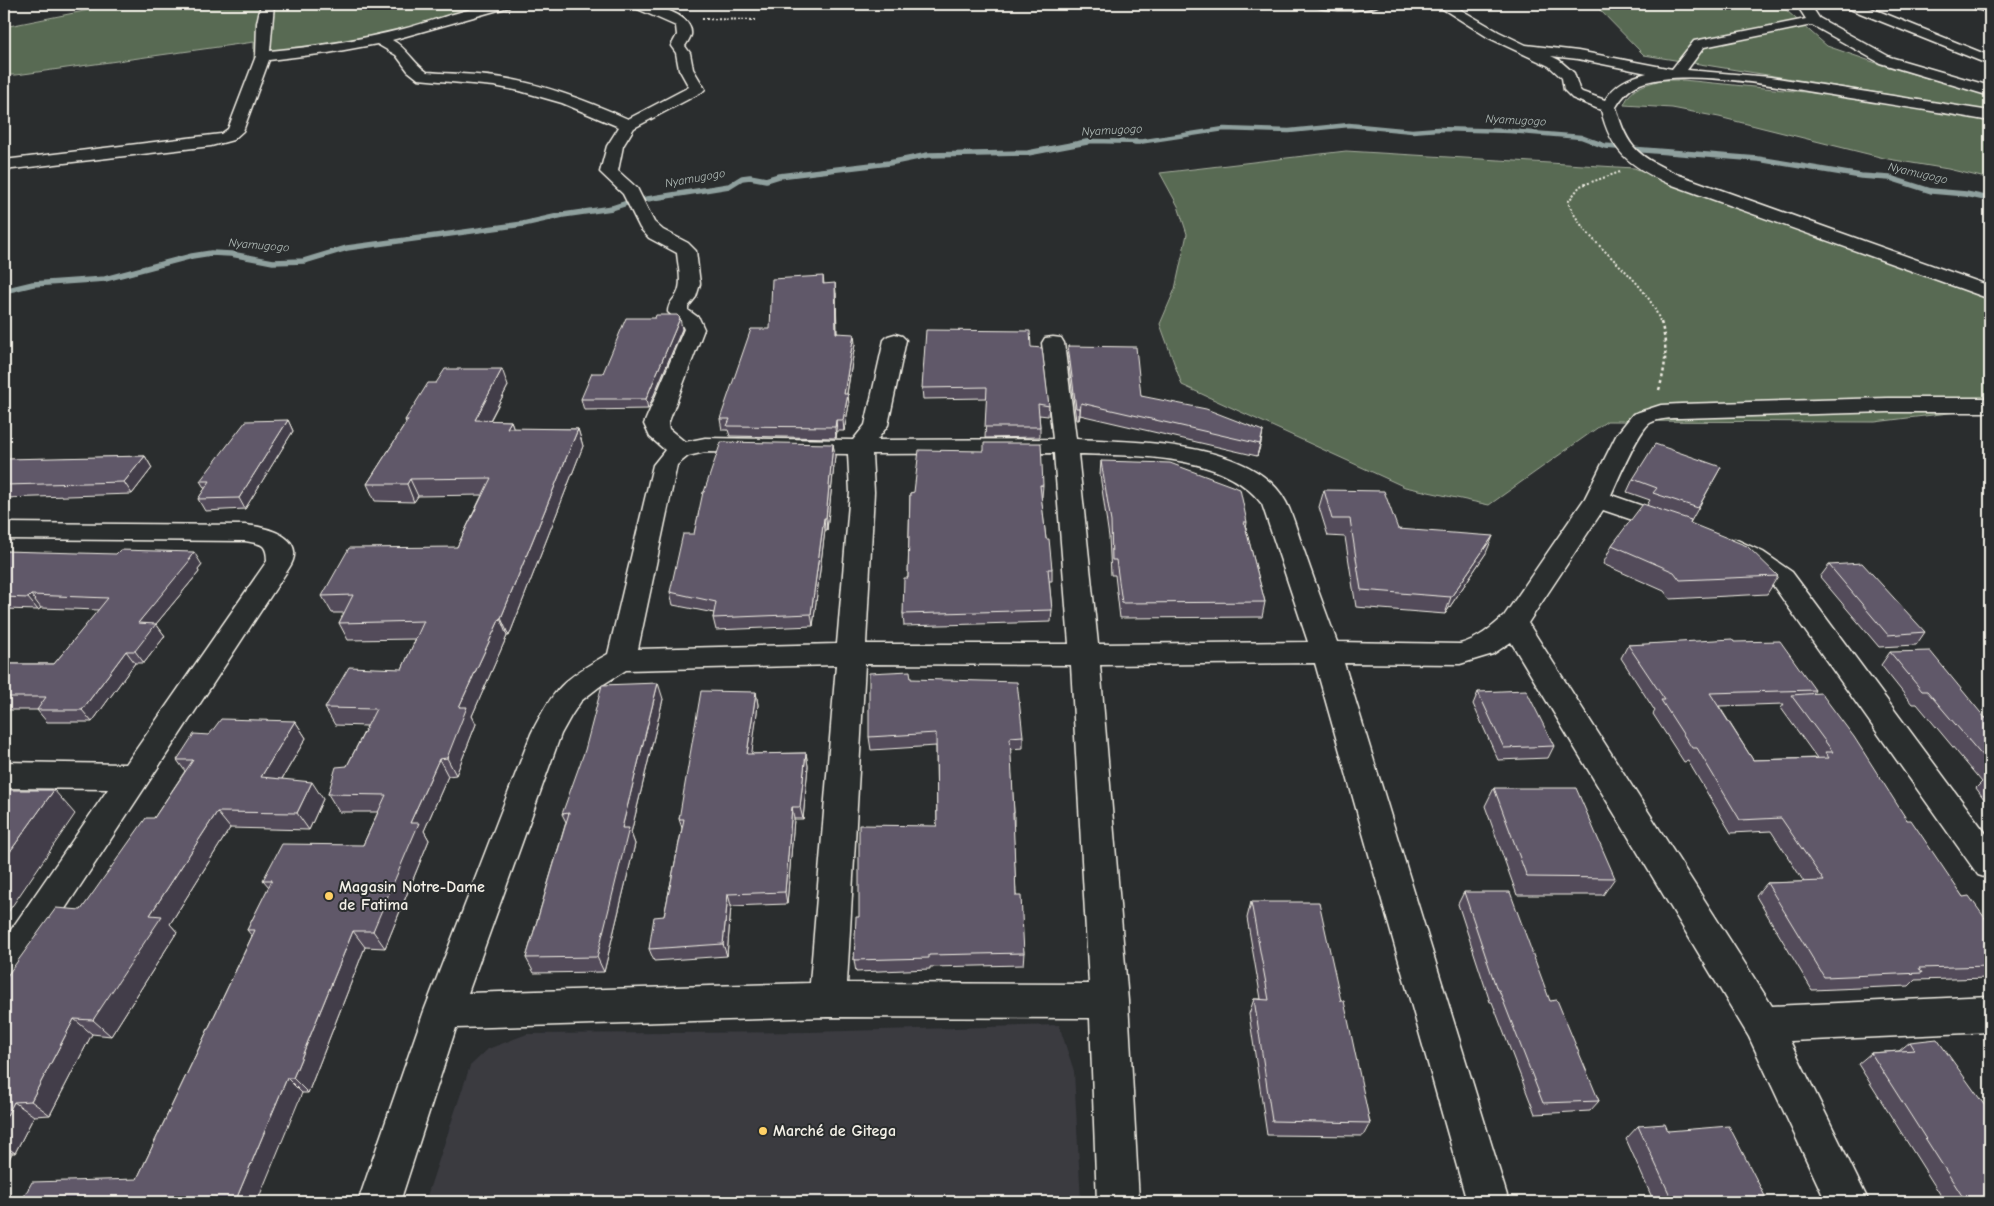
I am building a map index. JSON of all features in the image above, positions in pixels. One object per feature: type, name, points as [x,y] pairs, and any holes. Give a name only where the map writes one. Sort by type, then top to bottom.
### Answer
[{"type":"street","points":[[4,165],[201,143],[226,138],[235,132],[263,56],[264,23],[267,4]]},
{"type":"street","points":[[263,56],[329,49],[379,39],[435,25],[504,4]]},
{"type":"street","points":[[638,4],[682,24],[684,35],[678,46],[683,51],[685,66],[695,80],[697,89],[628,125],[615,146],[609,172],[631,192],[646,224],[656,234],[682,247],[686,251],[690,284],[686,297],[678,306],[678,312],[692,322],[694,329],[656,424],[658,432],[680,450]]},
{"type":"street","points":[[1318,4],[1350,6],[1373,4]]},
{"type":"street","points":[[1442,4],[1494,35],[1526,49],[1563,69],[1569,76],[1572,90],[1577,95],[1608,107]]},
{"type":"street","points":[[1804,4],[1814,21],[1885,60],[1990,91]]},
{"type":"street","points":[[1850,4],[1990,61]]},
{"type":"street","points":[[1974,4],[1990,10]]},
{"type":"street","points":[[1814,21],[1699,44],[1676,74],[1634,80],[1619,90],[1608,107],[1615,132],[1634,160],[1673,179],[1990,293]]},
{"type":"street","points":[[379,39],[398,50],[414,71],[423,76],[502,83],[530,89],[601,112],[628,125]]},
{"type":"street","points":[[1526,49],[1578,55],[1676,74],[1733,77],[1803,86],[1990,116]]},
{"type":"street","points":[[827,1000],[862,492],[860,448],[876,425],[895,340]]},
{"type":"street","points":[[1053,343],[1067,446],[1085,655],[1109,1001],[1118,1202]]},
{"type":"street","points":[[379,1202],[443,1011],[546,734],[557,712],[571,693],[591,678],[621,660],[850,654],[1085,655],[1326,652],[1460,654],[1479,650],[1498,639],[1514,623],[1597,499],[1629,434],[1641,418],[1661,412],[1888,405],[1990,405]]},
{"type":"street","points":[[621,660],[665,465],[670,457],[680,450],[705,445],[860,448],[1067,446],[1150,450],[1187,456],[1224,465],[1248,476],[1262,487],[1274,503],[1326,652],[1488,1202]]},
{"type":"street","points":[[1597,499],[1702,536],[1757,559],[1772,568],[1782,578],[1990,865]]},
{"type":"street","points":[[4,532],[245,533],[264,536],[277,542],[281,551],[280,562],[4,970]]},
{"type":"street","points":[[1514,623],[1762,1024],[1848,1202]]},
{"type":"street","points":[[4,775],[136,776]]},
{"type":"street","points":[[443,1011],[827,1000],[1109,1001]]},
{"type":"street","points":[[1762,1024],[1990,1014]]},
{"type":"path","points":[[675,20],[757,20]]},
{"type":"path","points":[[1634,160],[1623,170],[1580,186],[1568,202],[1571,210],[1589,235],[1640,284],[1652,300],[1662,324],[1667,348],[1666,374],[1657,396],[1661,412]]},
{"type":"shaded area","name":"Marché de Gitega","points":[[1059,1025],[1074,1071],[1081,1202],[425,1202],[470,1066],[488,1049],[527,1034],[809,1032]]},
{"type":"green space","points":[[119,4],[517,4],[373,43],[254,58],[254,42],[16,75],[4,75],[4,27]]},
{"type":"green space","points":[[1594,4],[1779,4],[1827,46],[1882,65],[1990,96],[1990,111],[1644,55]]},
{"type":"green space","points":[[1661,80],[1683,80],[1845,96],[1990,120],[1990,179],[1948,169],[1888,159],[1719,117],[1672,108],[1624,105],[1634,90]]},
{"type":"green space","points":[[1346,151],[1634,168],[1990,300],[1990,408],[1875,422],[1607,421],[1489,505],[1405,487],[1182,385],[1160,324],[1175,289],[1187,234],[1178,206],[1160,173]]},
{"type":"building","points":[[823,276],[823,284],[835,283],[836,333],[854,334],[844,394],[848,394],[843,420],[836,420],[835,427],[727,426],[730,419],[720,419],[751,329],[770,329],[772,279]]},
{"type":"building","points":[[656,315],[677,315],[680,318],[646,399],[581,399],[592,373],[603,373],[626,318],[655,318]]},
{"type":"building","points":[[926,330],[1030,331],[1031,347],[1042,348],[1049,406],[1038,404],[1040,427],[985,427],[987,387],[922,388]]},
{"type":"building","points":[[1068,346],[1136,347],[1141,396],[1206,409],[1263,431],[1260,444],[1081,403],[1079,408],[1076,408]]},
{"type":"building","points":[[445,369],[502,369],[475,420],[511,421],[507,428],[578,429],[501,618],[459,707],[467,707],[447,758],[439,759],[410,823],[419,823],[373,931],[353,931],[293,1078],[287,1078],[235,1202],[21,1202],[32,1182],[137,1179],[255,930],[247,930],[272,880],[263,880],[282,844],[363,845],[386,795],[328,794],[336,767],[347,766],[376,709],[325,708],[349,667],[402,669],[424,621],[339,623],[353,595],[322,596],[349,548],[457,547],[491,478],[410,479],[407,484],[367,484],[408,420],[405,420],[428,383],[436,383]]},
{"type":"building","points":[[288,420],[239,498],[198,499],[210,481],[200,481],[246,421]]},
{"type":"building","points":[[721,442],[833,444],[826,518],[824,518],[811,614],[713,618],[716,602],[670,592],[683,534],[694,534],[703,492]]},
{"type":"building","points":[[984,443],[1041,443],[1043,485],[1040,485],[1046,539],[1049,539],[1052,569],[1048,569],[1052,610],[903,614],[904,578],[908,578],[910,493],[914,492],[919,450],[984,451]]},
{"type":"building","points":[[1655,444],[1721,467],[1698,508],[1653,493],[1657,488],[1633,479]]},
{"type":"building","points":[[145,456],[124,482],[4,485],[5,459]]},
{"type":"building","points":[[1101,461],[1170,463],[1240,489],[1247,522],[1244,522],[1265,602],[1122,603],[1116,560],[1112,560],[1111,522]]},
{"type":"building","points":[[1324,490],[1384,491],[1398,529],[1493,536],[1451,597],[1361,590],[1350,519],[1332,519]]},
{"type":"building","points":[[1643,504],[1691,520],[1690,523],[1747,546],[1778,576],[1680,580],[1674,572],[1612,545]]},
{"type":"building","points":[[120,550],[194,552],[189,559],[191,559],[138,623],[156,624],[135,651],[126,651],[82,710],[37,710],[46,697],[4,697],[4,664],[54,664],[108,598],[31,595],[28,598],[4,597],[4,551],[116,554]]},
{"type":"building","points":[[1862,563],[1925,632],[1888,635],[1829,565]]},
{"type":"building","points":[[1732,639],[1734,642],[1780,641],[1815,690],[1710,693],[1753,760],[1829,758],[1825,752],[1833,752],[1791,695],[1821,693],[1854,737],[1907,820],[1911,820],[1963,897],[1969,896],[1990,925],[1990,966],[1919,968],[1922,973],[1824,977],[1767,883],[1824,881],[1781,818],[1740,820],[1697,748],[1692,748],[1661,700],[1665,700],[1628,645]]},
{"type":"building","points":[[1930,651],[1985,718],[1990,718],[1990,765],[1927,691],[1922,691],[1890,652]]},
{"type":"building","points":[[910,671],[911,679],[1017,682],[1023,736],[1010,737],[1016,896],[1021,896],[1024,953],[929,955],[929,958],[854,960],[856,917],[859,917],[859,825],[937,826],[936,733],[869,737],[869,673]]},
{"type":"building","points":[[658,683],[622,828],[629,828],[597,957],[526,958],[569,813],[562,814],[585,750],[602,685]]},
{"type":"building","points":[[1526,690],[1554,746],[1504,748],[1478,692]]},
{"type":"building","points":[[701,691],[756,692],[747,754],[806,753],[800,807],[792,807],[785,892],[728,894],[723,944],[649,949],[654,917],[664,916],[684,819],[679,819]]},
{"type":"building","points":[[221,719],[295,721],[261,777],[312,782],[297,813],[217,812],[150,915],[162,916],[93,1020],[74,1019],[31,1101],[14,1102],[4,1121],[4,980],[56,908],[81,910],[146,818],[154,818],[193,760],[177,760],[194,734],[209,735]]},
{"type":"building","points":[[1494,788],[1576,788],[1615,878],[1527,877]]},
{"type":"building","points":[[5,790],[54,790],[4,860],[4,792]]},
{"type":"building","points":[[1464,892],[1510,892],[1550,1001],[1557,1000],[1599,1101],[1543,1103],[1499,990],[1497,990]]},
{"type":"building","points":[[1251,902],[1319,902],[1341,1001],[1344,1001],[1370,1123],[1272,1121],[1254,999],[1269,1000]]},
{"type":"building","points":[[1937,1039],[1990,1113],[1990,1202],[1966,1202],[1871,1053],[1915,1050],[1910,1042]]},
{"type":"building","points":[[1665,1124],[1668,1131],[1729,1126],[1768,1202],[1673,1202],[1638,1126]]},
{"type":"waterway","name":"Nyamugogo","points":[[1139,142],[1224,129],[1289,131],[1349,125],[1412,131],[1438,129],[1510,131],[1581,137],[1597,143]]},
{"type":"waterway","name":"Nyamugogo","points":[[1080,143],[1092,141],[1139,142]]},
{"type":"waterway","name":"Nyamugogo","points":[[641,200],[729,186],[742,178],[750,177],[766,180],[779,176],[889,163],[928,155],[1028,153],[1087,142]]},
{"type":"waterway","name":"Nyamugogo","points":[[1594,142],[1605,146],[1617,147]]},
{"type":"waterway","name":"Nyamugogo","points":[[1631,149],[1758,159],[1861,176],[1890,178],[1931,191],[1966,194],[1990,199]]},
{"type":"waterway","name":"Nyamugogo","points":[[4,291],[33,284],[105,279],[192,256],[211,253],[231,254],[273,262],[304,261],[347,248],[523,224],[563,215],[612,208],[630,202]]},
{"type":"place","name":"Magasin Notre-Dame de Fatima","points":[[329,896]]},
{"type":"place","name":"Marché de Gitega","points":[[763,1131]]}]
